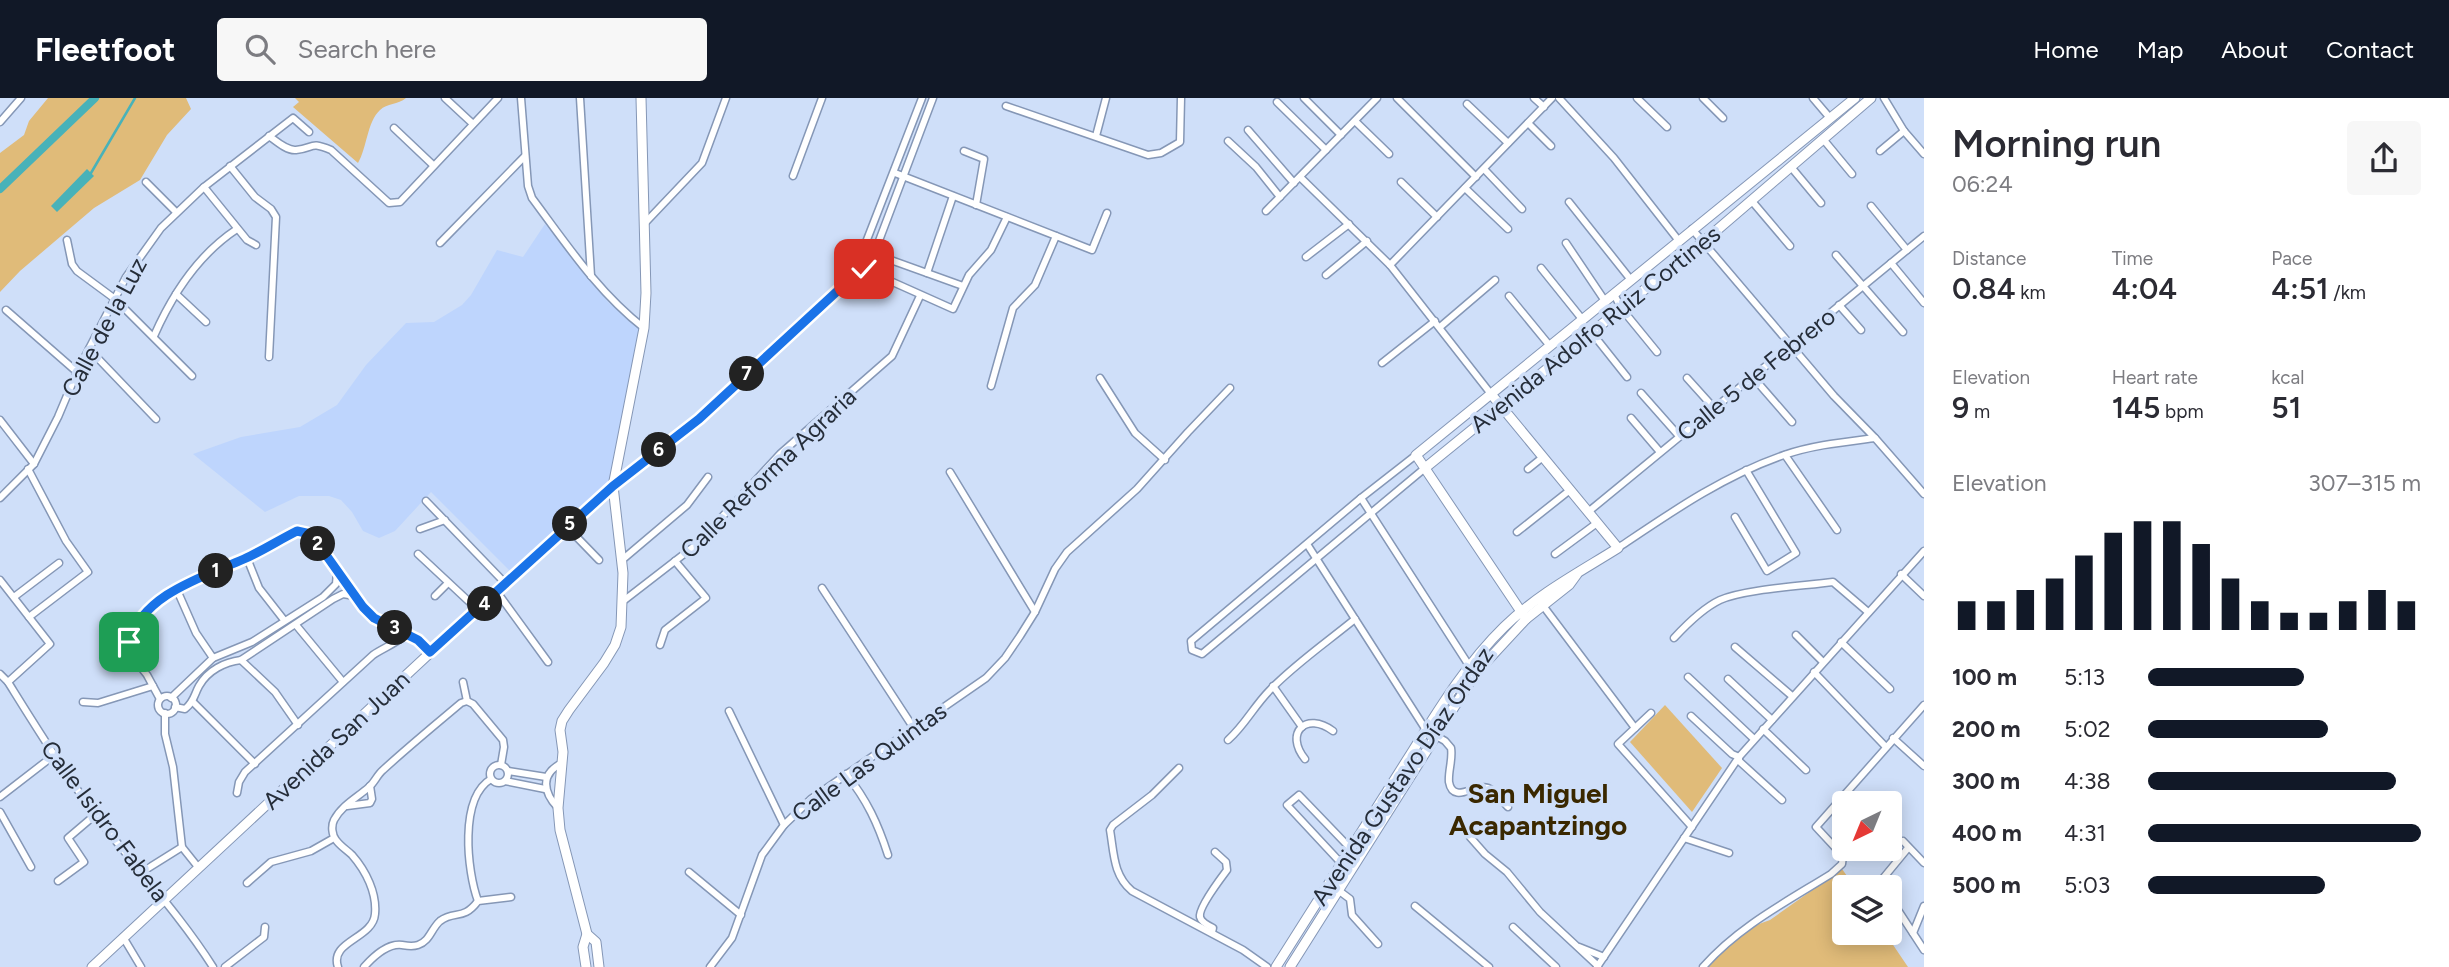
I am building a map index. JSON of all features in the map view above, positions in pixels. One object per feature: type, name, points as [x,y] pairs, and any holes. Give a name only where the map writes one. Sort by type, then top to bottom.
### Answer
[{"type":"street","points":[[0,122],[21,98]]},
{"type":"street","points":[[445,98],[473,124]]},
{"type":"street","points":[[269,136],[289,149],[320,145],[331,150],[389,203],[394,204],[400,202],[498,98]]},
{"type":"street","points":[[521,98],[528,186],[532,198],[591,278],[625,313],[644,328]]},
{"type":"street","points":[[580,98],[591,278]]},
{"type":"street","points":[[600,967],[596,943],[587,934],[560,830],[560,730],[562,720],[615,645],[621,627],[622,560],[613,486],[644,328],[645,223],[641,98]]},
{"type":"street","points":[[645,223],[702,163],[726,98]]},
{"type":"street","points":[[793,176],[822,98]]},
{"type":"street","points":[[845,284],[848,271],[863,250],[895,173],[922,98]]},
{"type":"street","points":[[613,486],[699,419],[864,269],[874,254],[933,98]]},
{"type":"street","points":[[1096,136],[1106,98]]},
{"type":"street","points":[[1006,106],[1148,155],[1161,153],[1180,142],[1181,98]]},
{"type":"street","points":[[1304,98],[1341,135]]},
{"type":"street","points":[[1397,98],[1476,177]]},
{"type":"street","points":[[1534,98],[1544,107]]},
{"type":"street","points":[[1390,265],[1476,177],[1486,171],[1552,98]]},
{"type":"street","points":[[1559,98],[1614,158],[1679,241]]},
{"type":"street","points":[[1637,98],[1667,127]]},
{"type":"street","points":[[1703,98],[1723,118]]},
{"type":"street","points":[[1813,98],[1830,118]]},
{"type":"street","points":[[1884,98],[1904,131],[1924,154]]},
{"type":"street","points":[[1266,211],[1355,121],[1373,99]]},
{"type":"street","name":"Avenida Adolfo Ruiz Cortines","points":[[1863,100],[1823,139],[1703,242],[1202,654],[1192,650],[1191,641],[1361,498],[1830,118],[1863,100]]},
{"type":"street","points":[[1277,102],[1326,150]]},
{"type":"street","points":[[1467,104],[1508,144]]},
{"type":"street","name":"Calle de la Luz","points":[[0,498],[34,464],[77,372],[132,268],[176,212],[293,118],[309,132]]},
{"type":"street","points":[[1355,121],[1389,154]]},
{"type":"street","points":[[1528,123],[1551,146]]},
{"type":"street","points":[[394,128],[433,165]]},
{"type":"street","points":[[1248,130],[1294,183]]},
{"type":"street","points":[[1880,151],[1904,131]]},
{"type":"street","points":[[1823,139],[1852,174]]},
{"type":"street","points":[[1228,141],[1256,167],[1280,197]]},
{"type":"street","points":[[964,151],[984,159],[976,205]]},
{"type":"street","points":[[440,243],[525,156]]},
{"type":"street","points":[[230,166],[255,197],[271,209],[276,217],[269,357]]},
{"type":"street","points":[[1791,167],[1821,203]]},
{"type":"street","points":[[1486,171],[1522,209]]},
{"type":"street","points":[[895,173],[1092,250],[1107,213]]},
{"type":"street","points":[[1300,177],[1390,265],[1491,394],[1618,548]]},
{"type":"street","points":[[146,182],[176,212]]},
{"type":"street","points":[[1401,182],[1437,216]]},
{"type":"street","points":[[204,187],[237,229],[256,245]]},
{"type":"street","points":[[1465,188],[1508,229]]},
{"type":"street","points":[[927,273],[953,196]]},
{"type":"street","points":[[1751,200],[1790,246]]},
{"type":"street","points":[[1569,202],[1631,279]]},
{"type":"street","points":[[1724,204],[1733,215]]},
{"type":"street","points":[[1871,206],[1907,250]]},
{"type":"street","points":[[856,262],[864,269],[953,309],[963,286],[978,263],[991,250],[1007,217]]},
{"type":"street","points":[[1306,257],[1349,224]]},
{"type":"street","points":[[154,336],[176,294],[211,248],[237,229]]},
{"type":"street","points":[[1692,229],[1834,396],[1924,494]]},
{"type":"street","points":[[990,386],[1013,308],[1035,285],[1056,236]]},
{"type":"street","name":"Calle 5 de Febrero","points":[[1588,512],[1923,239]]},
{"type":"street","points":[[67,240],[72,264],[77,271],[115,299],[192,376]]},
{"type":"street","points":[[1326,275],[1367,241]]},
{"type":"street","points":[[1566,243],[1605,300]]},
{"type":"street","points":[[863,250],[963,286]]},
{"type":"street","points":[[1836,255],[1903,332]]},
{"type":"street","points":[[1891,263],[1924,303]]},
{"type":"street","points":[[1541,268],[1582,320]]},
{"type":"street","points":[[1382,363],[1495,280]]},
{"type":"street","points":[[176,294],[206,322]]},
{"type":"street","points":[[1614,294],[1657,352]]},
{"type":"street","name":"Calle Reforma Agraria","points":[[622,602],[698,544],[780,454],[892,356],[920,296]]},
{"type":"street","points":[[1509,296],[1550,346]]},
{"type":"street","points":[[1839,306],[1861,330]]},
{"type":"street","points":[[6,310],[77,372]]},
{"type":"street","points":[[1592,333],[1627,377]]},
{"type":"street","points":[[89,349],[156,419]]},
{"type":"street","points":[[1752,376],[1792,422]]},
{"type":"street","points":[[1100,378],[1135,432],[1165,460]]},
{"type":"street","points":[[1687,378],[1714,408]]},
{"type":"street","name":"Calle Las Quintas","points":[[710,967],[732,938],[762,855],[784,825],[811,799],[986,678],[1005,659],[1035,612],[1055,569],[1067,552],[1138,489],[1230,388]]},
{"type":"street","points":[[1641,393],[1679,436]]},
{"type":"street","points":[[1631,418],[1660,452]]},
{"type":"street","points":[[0,419],[34,464]]},
{"type":"street","name":"Avenida Gustavo Díaz Ordaz","points":[[1276,967],[1426,730],[1472,670],[1524,615],[1569,585],[1577,574],[1684,504],[1746,470],[1822,445],[1874,438]]},
{"type":"street","points":[[1416,455],[1524,615]]},
{"type":"street","points":[[1785,455],[1837,530]]},
{"type":"street","points":[[1528,468],[1543,457]]},
{"type":"street","points":[[28,469],[66,541],[88,572],[29,617]]},
{"type":"street","points":[[1735,517],[1767,571],[1796,553],[1746,470]]},
{"type":"street","points":[[950,472],[1035,612]]},
{"type":"street","points":[[622,560],[687,505],[708,477]]},
{"type":"street","name":"Avenida San Juan","points":[[92,967],[430,652],[613,486]]},
{"type":"street","points":[[1517,532],[1570,489]]},
{"type":"street","points":[[1361,498],[1472,670]]},
{"type":"street","points":[[426,501],[506,584]]},
{"type":"street","points":[[420,530],[445,520]]},
{"type":"street","points":[[1555,554],[1597,523]]},
{"type":"street","points":[[567,527],[599,560]]},
{"type":"street","points":[[198,867],[182,847],[173,767],[165,734],[165,713],[158,707],[160,699],[147,675],[128,651],[132,630],[141,617],[177,590],[247,558],[297,531],[314,538],[374,618],[418,640],[430,652]]},
{"type":"street","points":[[1307,544],[1426,730],[1445,741],[1451,748],[1449,781],[1455,792],[1483,787],[1490,789],[1508,807]]},
{"type":"street","points":[[1469,837],[1507,872],[1540,912],[1597,966],[1739,757],[1924,551]]},
{"type":"street","points":[[418,554],[478,610]]},
{"type":"street","points":[[247,558],[259,588],[284,620]]},
{"type":"street","points":[[660,645],[665,630],[706,598],[675,561]]},
{"type":"street","points":[[14,597],[59,563]]},
{"type":"street","points":[[171,698],[213,658],[252,642],[323,597],[336,584],[337,572]]},
{"type":"street","points":[[1901,575],[1924,596]]},
{"type":"street","points":[[0,580],[50,644],[8,682]]},
{"type":"street","points":[[1674,638],[1720,600],[1738,595],[1833,582],[1868,612]]},
{"type":"street","points":[[435,596],[448,583]]},
{"type":"street","points":[[822,588],[913,727]]},
{"type":"street","points":[[177,590],[197,634],[213,658]]},
{"type":"street","points":[[497,592],[548,662]]},
{"type":"street","points":[[1250,593],[1260,606]]},
{"type":"street","points":[[175,707],[185,709],[193,702],[204,678],[226,662],[241,660],[333,598],[343,594],[355,596]]},
{"type":"street","points":[[1540,602],[1635,728]]},
{"type":"street","points":[[1228,740],[1242,727],[1252,708],[1273,686],[1355,619]]},
{"type":"street","points":[[296,625],[342,682]]},
{"type":"street","points":[[391,643],[392,628]]},
{"type":"street","points":[[236,793],[239,782],[255,764],[342,682],[373,655],[405,635]]},
{"type":"street","points":[[1796,635],[1824,662]]},
{"type":"street","points":[[1842,642],[1890,689]]},
{"type":"street","points":[[1735,646],[1792,696]]},
{"type":"street","points":[[241,660],[275,692],[298,725]]},
{"type":"street","name":"Avenida Gustavo Díaz Ordaz","points":[[1290,967],[1436,735],[1472,670]]},
{"type":"street","points":[[1814,672],[1885,746]]},
{"type":"street","name":"Calle Isidro Fabela","points":[[0,674],[8,682],[53,756],[95,815],[194,937],[213,967]]},
{"type":"street","points":[[1688,677],[1754,738]]},
{"type":"street","points":[[1728,679],[1772,720]]},
{"type":"street","points":[[463,682],[467,701]]},
{"type":"street","points":[[83,702],[98,703],[153,686]]},
{"type":"street","points":[[1273,686],[1301,727]]},
{"type":"street","points":[[160,699],[165,696],[171,698],[175,707]]},
{"type":"street","points":[[338,967],[337,957],[340,950],[368,930],[375,912],[369,883],[362,867],[334,838],[334,819],[354,796],[370,786],[384,768],[461,703],[467,701],[473,704],[503,740],[501,765]]},
{"type":"street","points":[[193,702],[255,764]]},
{"type":"street","points":[[1847,791],[1924,705]]},
{"type":"street","points":[[165,713],[171,712],[175,707]]},
{"type":"street","points":[[729,711],[784,825]]},
{"type":"street","points":[[1917,712],[1924,718]]},
{"type":"street","points":[[1651,713],[1618,744],[1692,827]]},
{"type":"street","points":[[1691,716],[1732,754],[1739,757]]},
{"type":"street","points":[[1305,759],[1296,748],[1296,736],[1301,727],[1311,722],[1322,723],[1333,731]]},
{"type":"street","points":[[1763,729],[1806,770]]},
{"type":"street","points":[[1893,738],[1924,766]]},
{"type":"street","points":[[0,797],[53,756]]},
{"type":"street","points":[[1739,757],[1739,761],[1782,800]]},
{"type":"street","points":[[558,808],[545,789],[546,777],[562,763]]},
{"type":"street","points":[[501,765],[508,771],[546,777]]},
{"type":"street","points":[[478,901],[470,873],[470,824],[477,793],[481,786],[491,779],[492,768],[501,765]]},
{"type":"street","points":[[1179,768],[1110,830],[1118,875],[1132,891],[1212,932],[1267,967]]},
{"type":"street","points":[[505,782],[508,771]]},
{"type":"street","points":[[846,774],[862,793],[876,819],[888,855]]},
{"type":"street","points":[[491,779],[497,783],[545,789]]},
{"type":"street","points":[[346,806],[370,803],[370,786]]},
{"type":"street","points":[[1341,863],[1287,805],[1298,795],[1350,848]]},
{"type":"street","points":[[1832,808],[1816,827],[1832,844]]},
{"type":"street","points":[[0,812],[31,867]]},
{"type":"street","points":[[58,881],[84,862],[68,838],[95,815]]},
{"type":"street","points":[[247,883],[271,862],[311,851],[334,838]]},
{"type":"street","points":[[1684,838],[1729,853]]},
{"type":"street","points":[[1903,841],[1924,863]]},
{"type":"street","points":[[142,872],[182,847]]},
{"type":"street","points":[[1886,875],[1908,848]]},
{"type":"street","points":[[1212,932],[1213,929],[1202,921],[1200,916],[1227,870],[1226,862],[1215,852]]},
{"type":"street","points":[[1703,967],[1731,939],[1831,874],[1842,861]]},
{"type":"street","points":[[689,872],[741,915]]},
{"type":"street","points":[[1338,890],[1350,899],[1352,915],[1378,944]]},
{"type":"street","points":[[364,967],[389,946],[399,944],[414,947],[422,944],[441,921],[468,912],[478,901],[511,897]]},
{"type":"street","points":[[1415,906],[1489,967]]},
{"type":"street","points":[[1913,933],[1924,906]]},
{"type":"street","points":[[1902,916],[1924,950]]},
{"type":"street","points":[[1302,925],[1312,932]]},
{"type":"street","points":[[225,967],[264,937],[265,927]]},
{"type":"street","points":[[1513,927],[1556,967]]},
{"type":"street","points":[[586,967],[583,947],[587,934]]},
{"type":"street","points":[[123,937],[141,967]]},
{"type":"street","points":[[1577,946],[1604,957]]},
{"type":"shaded area","points":[[48,98],[186,98],[191,109],[167,135],[140,180],[94,208],[20,271],[0,292],[0,153],[24,135],[29,121]]},
{"type":"shaded area","points":[[295,98],[406,98],[383,108],[376,115],[358,163],[293,107],[299,102]]},
{"type":"shaded area","points":[[87,169],[94,176],[57,212],[51,206]]},
{"type":"shaded area","points":[[545,224],[609,303],[643,329],[614,479],[512,573],[431,492],[395,531],[379,538],[363,531],[341,500],[329,496],[299,496],[265,512],[193,454],[241,437],[300,427],[337,405],[366,365],[406,323],[434,322],[462,305],[471,295],[497,250],[523,257]]},
{"type":"shaded area","points":[[1665,705],[1722,768],[1692,812],[1630,742]]},
{"type":"shaded area","points":[[1842,869],[1846,875],[1834,875]]},
{"type":"shaded area","points":[[1832,876],[1832,945],[1893,945],[1908,967],[1706,967],[1748,928],[1770,920]]},
{"type":"waterway","points":[[0,189],[95,98]]},
{"type":"waterway","points":[[91,173],[135,98]]},
{"type":"district","name":"San Miguel Acapantzingo","points":[[1538,809]]},
{"type":"route","points":[[129,642],[132,630],[141,617],[167,596],[297,531],[314,538],[363,607],[374,618],[418,640],[430,652],[613,486],[699,419],[864,269]]}]
